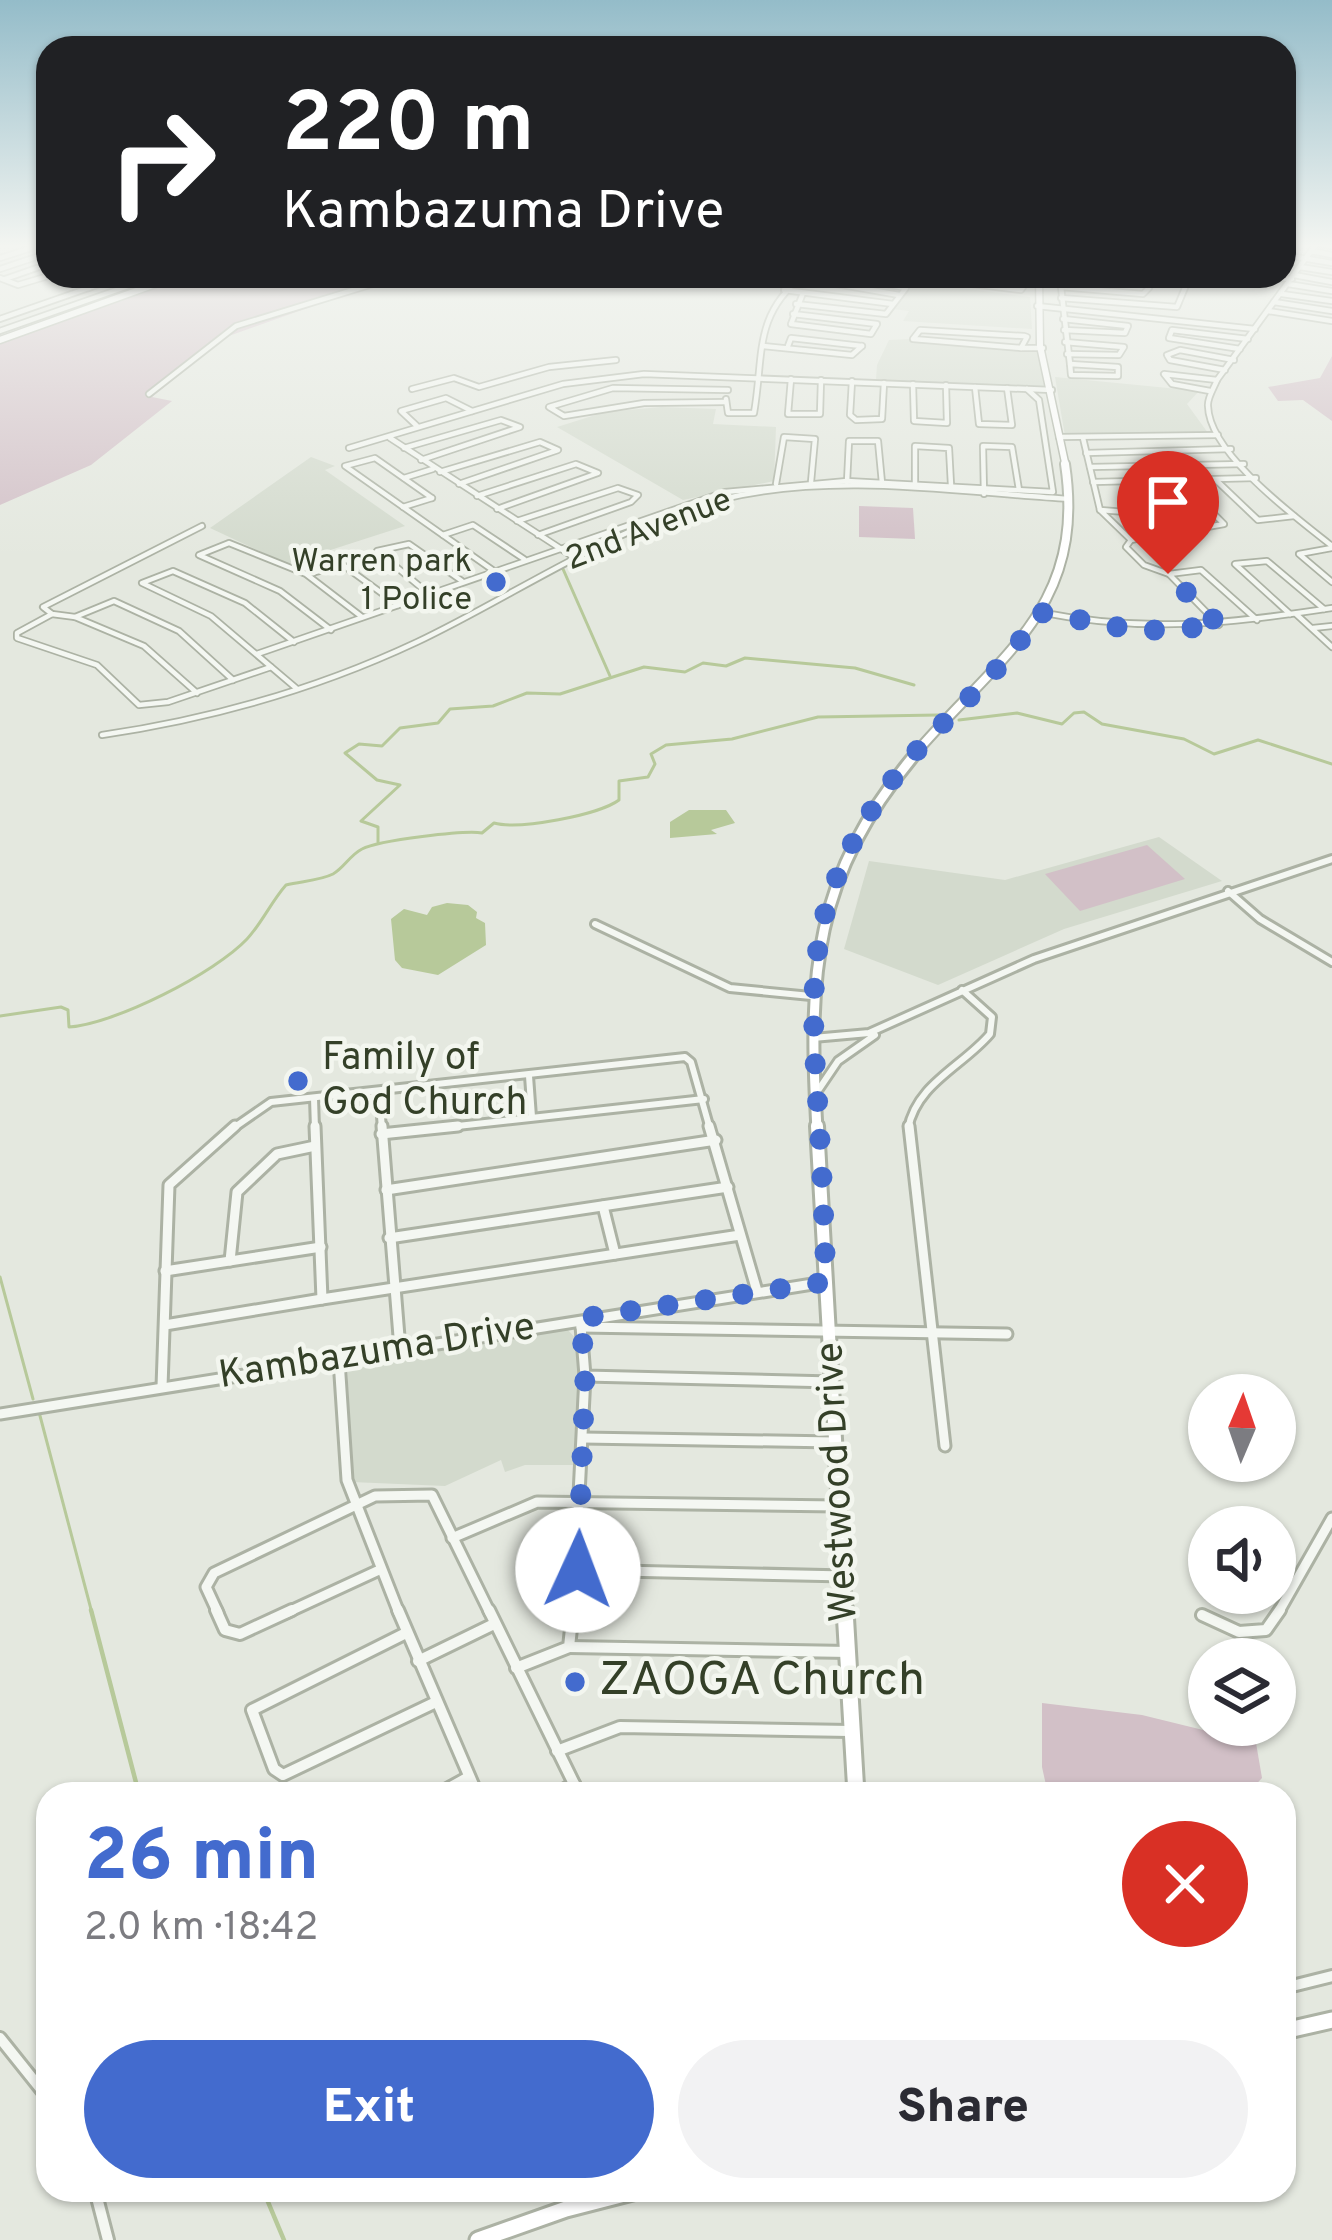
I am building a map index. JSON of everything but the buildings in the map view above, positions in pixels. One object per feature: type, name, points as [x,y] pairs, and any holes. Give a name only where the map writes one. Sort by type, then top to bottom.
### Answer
[{"type":"street","points":[[149,394],[207,349]]},
{"type":"street","points":[[731,376],[728,413],[754,413],[763,349]]},
{"type":"street","points":[[806,349],[851,355],[859,349]]},
{"type":"street","name":"Westwood Drive","points":[[855,1782],[812,1038],[815,955],[831,887],[862,825],[902,768],[1015,647],[1064,562],[1069,500],[1042,349]]},
{"type":"street","points":[[1066,349],[1071,375],[1116,377],[1118,370],[1069,364]]},
{"type":"street","points":[[1067,354],[1119,355],[1123,349]]},
{"type":"street","points":[[1237,349],[1210,392],[1208,413],[1218,435],[1256,478],[1332,547]]},
{"type":"street","points":[[1225,370],[1170,361],[1167,355],[1180,350],[1234,360]]},
{"type":"street","points":[[412,389],[454,378],[478,387],[569,364],[616,360]]},
{"type":"street","points":[[569,364],[579,381]]},
{"type":"street","points":[[349,448],[579,381],[656,374],[1052,390]]},
{"type":"street","points":[[1210,392],[1172,384],[1164,374],[1217,380]]},
{"type":"street","points":[[791,379],[788,414],[795,417],[819,416],[820,380]]},
{"type":"street","points":[[852,381],[850,417],[864,421],[882,419],[884,382]]},
{"type":"street","points":[[913,384],[914,421],[928,424],[947,423],[946,385]]},
{"type":"street","points":[[975,386],[979,424],[992,427],[1012,425],[1007,388]]},
{"type":"street","points":[[726,402],[643,401],[565,416],[549,407],[591,393],[656,387],[728,389]]},
{"type":"street","points":[[257,654],[708,496],[811,482],[1053,495],[1039,400],[1027,389]]},
{"type":"street","points":[[419,427],[399,412],[443,398],[472,411]]},
{"type":"street","points":[[404,448],[501,420],[520,427],[422,460]]},
{"type":"street","points":[[1059,437],[1218,435]]},
{"type":"street","points":[[776,484],[783,437],[814,440],[811,482]]},
{"type":"street","points":[[390,438],[576,558]]},
{"type":"street","points":[[1083,438],[1099,510],[1131,539]]},
{"type":"street","points":[[847,482],[849,441],[878,441],[882,483]]},
{"type":"street","points":[[404,478],[540,442],[558,450],[459,484]]},
{"type":"street","points":[[915,485],[915,446],[925,443],[949,448],[951,486]]},
{"type":"street","points":[[984,492],[983,446],[1012,447],[1019,490]]},
{"type":"street","points":[[1086,453],[1232,449]]},
{"type":"street","points":[[401,508],[432,498],[370,458],[345,466],[401,508],[494,571]]},
{"type":"street","points":[[477,496],[576,464],[598,472],[497,509]]},
{"type":"street","points":[[1090,467],[1244,464]]},
{"type":"street","points":[[1093,482],[1256,478]]},
{"type":"street","points":[[1216,480],[1258,520],[1294,515]]},
{"type":"street","points":[[1150,484],[1196,529],[1224,524],[1182,482]]},
{"type":"street","name":"2nd Avenue","points":[[103,736],[296,688],[429,636],[576,558],[726,498],[831,485],[1053,495],[1069,500]]},
{"type":"street","points":[[517,521],[618,488],[638,495],[631,502],[538,535]]},
{"type":"street","points":[[1099,510],[1139,513],[1162,534],[1131,539],[1126,547],[1133,557],[1151,570],[1169,574],[1201,570],[1257,620]]},
{"type":"street","points":[[641,519],[650,525]]},
{"type":"street","points":[[441,535],[473,525],[525,560]]},
{"type":"street","points":[[196,693],[144,646],[43,609],[48,601],[202,526]]},
{"type":"street","points":[[331,630],[280,591],[199,555],[229,543],[306,574],[363,618]]},
{"type":"street","points":[[429,594],[377,551],[409,544],[464,582]]},
{"type":"street","points":[[1332,547],[1299,554],[1332,582]]},
{"type":"street","points":[[1328,609],[1268,561],[1235,564],[1332,647]]},
{"type":"street","points":[[306,574],[343,565],[399,605]]},
{"type":"street","points":[[294,642],[245,603],[173,571],[142,583],[211,616],[296,688]]},
{"type":"street","points":[[1169,574],[1220,626]]},
{"type":"street","points":[[75,617],[114,601],[178,631],[233,680]]},
{"type":"street","points":[[1039,612],[1139,631],[1220,626],[1328,609]]},
{"type":"street","points":[[52,614],[16,633],[17,638],[97,665],[139,705],[196,693],[272,667]]},
{"type":"street","points":[[1311,628],[1332,626]]},
{"type":"street","points":[[812,1038],[859,1036],[880,1029],[1034,959],[1332,859]]},
{"type":"street","points":[[1228,891],[1255,915],[1332,962]]},
{"type":"street","points":[[595,924],[730,988],[811,996]]},
{"type":"street","points":[[945,1445],[907,1123],[929,1084],[986,1041],[993,1024],[987,1010],[962,990]]},
{"type":"street","points":[[817,1092],[838,1061],[880,1029]]},
{"type":"street","points":[[162,1387],[167,1193],[176,1175],[262,1104],[685,1057],[704,1099],[758,1291]]},
{"type":"street","points":[[529,1076],[532,1117]]},
{"type":"street","points":[[379,1091],[400,1348]]},
{"type":"street","points":[[314,1098],[322,1299]]},
{"type":"street","points":[[381,1133],[704,1099]]},
{"type":"street","points":[[386,1190],[716,1140]]},
{"type":"street","points":[[230,1261],[237,1192],[277,1154],[315,1145]]},
{"type":"street","points":[[389,1238],[728,1187]]},
{"type":"street","points":[[603,1206],[615,1254]]},
{"type":"street","points":[[165,1324],[740,1235]]},
{"type":"street","points":[[165,1271],[320,1247]]},
{"type":"street","name":"Kambazuma Drive","points":[[0,1414],[826,1282]]},
{"type":"street","points":[[569,1647],[578,1570],[583,1438],[581,1323],[1007,1334]]},
{"type":"street","points":[[339,1359],[354,1507],[377,1571],[471,1782]]},
{"type":"street","points":[[585,1376],[834,1382]]},
{"type":"street","points":[[583,1438],[836,1442]]},
{"type":"street","points":[[377,1571],[240,1634],[224,1630],[206,1586],[214,1573],[384,1494],[433,1495],[573,1782]]},
{"type":"street","points":[[452,1538],[527,1504],[839,1506]]},
{"type":"street","points":[[1202,1615],[1239,1632],[1266,1630],[1291,1595],[1332,1518]]},
{"type":"street","points":[[578,1570],[846,1576]]},
{"type":"street","points":[[418,1661],[494,1624]]},
{"type":"street","points":[[406,1634],[252,1710],[274,1769],[283,1775],[335,1754],[436,1702]]},
{"type":"street","points":[[516,1668],[569,1647],[849,1652]]},
{"type":"street","points":[[557,1751],[620,1726],[853,1731]]},
{"type":"street","points":[[460,1782],[469,1777]]},
{"type":"street","points":[[1296,1985],[1332,1976]]},
{"type":"street","points":[[1296,2028],[1332,2020]]},
{"type":"street","points":[[0,2038],[36,2083]]},
{"type":"street","points":[[98,2202],[108,2240]]},
{"type":"street","points":[[478,2240],[595,2202]]},
{"type":"shaded area","points":[[0,349],[212,349],[152,397],[172,401],[91,465],[0,505]]},
{"type":"shaded area","points":[[885,349],[1038,349],[1042,350],[1049,387],[876,380]]},
{"type":"shaded area","points":[[1332,356],[1332,421],[1303,400],[1278,401],[1268,387],[1320,378]]},
{"type":"shaded area","points":[[1055,377],[1199,391],[1187,404],[1208,433],[1065,436]]},
{"type":"shaded area","points":[[716,409],[713,424],[776,427],[774,481],[683,500],[557,427],[605,412]]},
{"type":"shaded area","points":[[311,457],[335,466],[325,470],[405,526],[287,564],[210,528]]},
{"type":"shaded area","points":[[859,506],[913,508],[915,539],[859,537]]},
{"type":"shaded area","points":[[689,810],[726,810],[735,823],[711,830],[717,834],[670,838],[670,822]]},
{"type":"shaded area","points":[[1159,837],[1222,881],[1064,929],[938,985],[844,949],[869,861],[1005,880]]},
{"type":"shaded area","points":[[1147,845],[1185,879],[1080,911],[1045,874]]},
{"type":"shaded area","points":[[468,905],[477,912],[476,918],[485,923],[486,945],[438,975],[402,968],[395,960],[391,919],[404,909],[427,915],[432,907]]},
{"type":"shaded area","points":[[567,1329],[578,1341],[580,1373],[573,1465],[525,1465],[505,1472],[501,1460],[445,1486],[352,1482],[347,1360]]},
{"type":"shaded area","points":[[1042,1703],[1142,1715],[1188,1726],[1188,1746],[1257,1746],[1262,1778],[1258,1782],[1045,1782]]},
{"type":"waterway","points":[[563,569],[610,676]]},
{"type":"waterway","points":[[378,842],[378,827],[361,821],[400,785],[377,780],[345,753],[359,744],[382,746],[400,728],[438,723],[450,709],[493,706],[527,693],[560,694],[644,667],[685,672],[703,663],[726,666],[745,658],[855,668],[914,685]]},
{"type":"waterway","points":[[959,720],[1017,713],[1062,724],[1074,713],[1084,712],[1102,724],[1184,739],[1214,754],[1258,740],[1332,764]]},
{"type":"waterway","points":[[0,1016],[61,1007],[68,1010],[69,1027],[137,1007],[232,952],[252,933],[286,885],[333,874],[371,846],[422,836],[482,833],[494,823],[539,823],[609,806],[619,800],[619,781],[648,777],[655,764],[651,754],[666,745],[732,739],[818,717],[938,715]]},
{"type":"waterway","points":[[0,1277],[33,1399]]},
{"type":"waterway","points":[[39,1412],[92,1613]]},
{"type":"waterway","points":[[91,1610],[136,1782]]},
{"type":"waterway","points":[[268,2202],[284,2240]]},
{"type":"place","name":"Warren park 1 Police","points":[[496,582]]},
{"type":"place","name":"Family of God Church","points":[[298,1081]]},
{"type":"place","name":"ZAOGA Church","points":[[575,1682]]},
{"type":"route","points":[[578,1570],[585,1376],[581,1318],[826,1282],[812,1038],[813,972],[831,887],[862,825],[923,742],[1015,647],[1039,612],[1139,631],[1220,626],[1168,574]]}]
